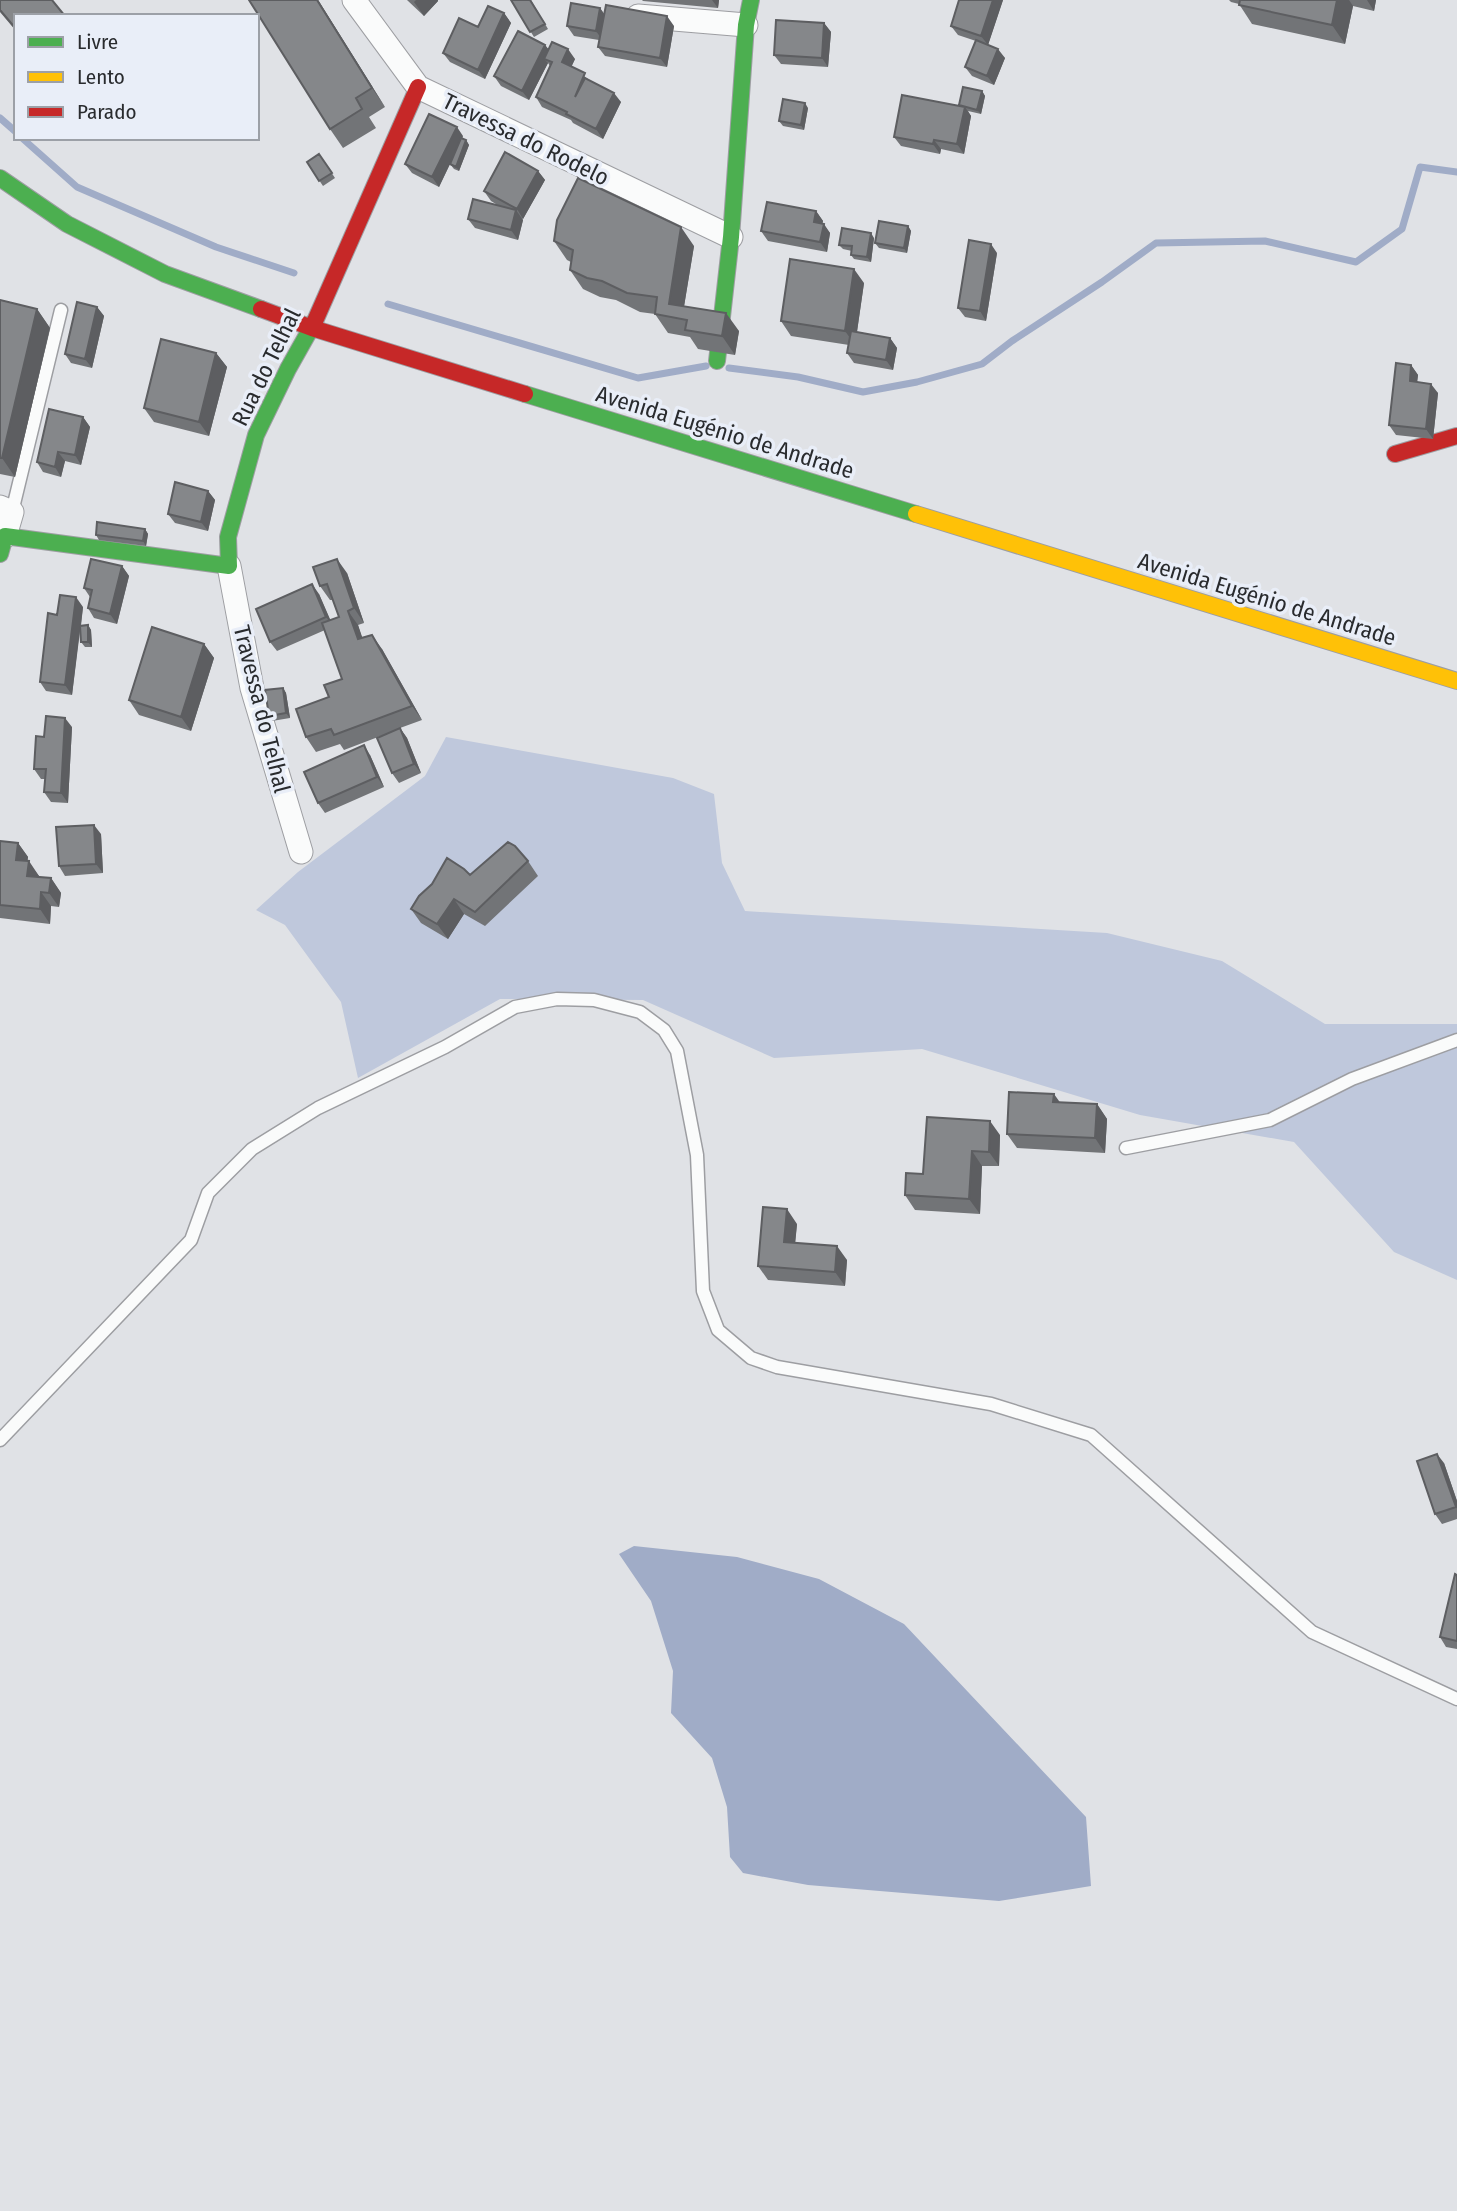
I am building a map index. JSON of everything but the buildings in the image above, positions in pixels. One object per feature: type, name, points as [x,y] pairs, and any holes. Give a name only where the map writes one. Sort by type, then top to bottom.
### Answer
[{"type":"main road","points":[[717,361],[731,237],[746,24],[751,0]]},
{"type":"main road","name":"Rua do Telhal","points":[[229,566],[228,537],[256,435],[288,369],[312,328],[418,87]]},
{"type":"main road","name":"Avenida Eugénio de Andrade","points":[[0,178],[68,224],[165,274],[312,328],[1457,681]]},
{"type":"main road","points":[[1395,454],[1457,436]]},
{"type":"main road","points":[[2,545],[229,566]]},
{"type":"street","name":"Travessa do Rodelo","points":[[354,0],[418,87],[731,237]]},
{"type":"street","points":[[613,14],[746,24]]},
{"type":"street","points":[[2,545],[6,510]]},
{"type":"street","name":"Travessa do Telhal","points":[[229,566],[253,688],[300,852]]},
{"type":"lane","points":[[6,510],[61,310]]},
{"type":"lane","points":[[0,1440],[191,1240],[208,1193],[252,1149],[318,1108],[445,1047],[516,1007],[557,999],[594,1000],[640,1012],[664,1030],[677,1051],[697,1155],[703,1290],[718,1330],[751,1358],[777,1367],[990,1404],[1091,1435],[1312,1632],[1457,1699]]},
{"type":"lane","points":[[1126,1148],[1270,1120],[1352,1079],[1457,1040]]},
{"type":"shaded area","points":[[446,737],[673,778],[714,794],[722,863],[745,911],[1107,933],[1222,961],[1325,1024],[1457,1024],[1457,1280],[1394,1252],[1294,1142],[1140,1115],[922,1049],[774,1058],[643,1000],[500,999],[358,1078],[341,1002],[285,925],[256,910],[298,872],[425,776]]},
{"type":"shaded area","points":[[634,1546],[737,1557],[819,1579],[904,1624],[1086,1817],[1091,1886],[999,1901],[808,1885],[743,1873],[730,1857],[727,1807],[712,1758],[671,1713],[673,1671],[651,1601],[619,1554]]},
{"type":"waterway","points":[[0,118],[14,130]]},
{"type":"waterway","points":[[24,140],[77,187],[216,247],[294,273]]},
{"type":"waterway","points":[[729,368],[798,377],[863,392],[917,382],[982,364],[1156,243],[1265,241],[1356,262],[1402,229],[1420,167],[1457,172]]},
{"type":"waterway","points":[[388,304],[638,378],[706,366]]},
{"type":"traffic: fast","points":[[717,361],[731,237],[746,25],[751,0]]},
{"type":"traffic: fast","points":[[0,178],[67,224],[165,274],[261,309]]},
{"type":"traffic: fast","points":[[0,554],[5,536],[229,566],[228,537],[256,435],[315,321]]},
{"type":"traffic: fast","points":[[525,394],[916,514]]},
{"type":"traffic: slow","points":[[916,514],[1457,681]]},
{"type":"traffic: jam","points":[[315,321],[418,87]]},
{"type":"traffic: jam","points":[[261,309],[312,328],[525,394]]},
{"type":"traffic: jam","points":[[1395,454],[1457,436]]}]
